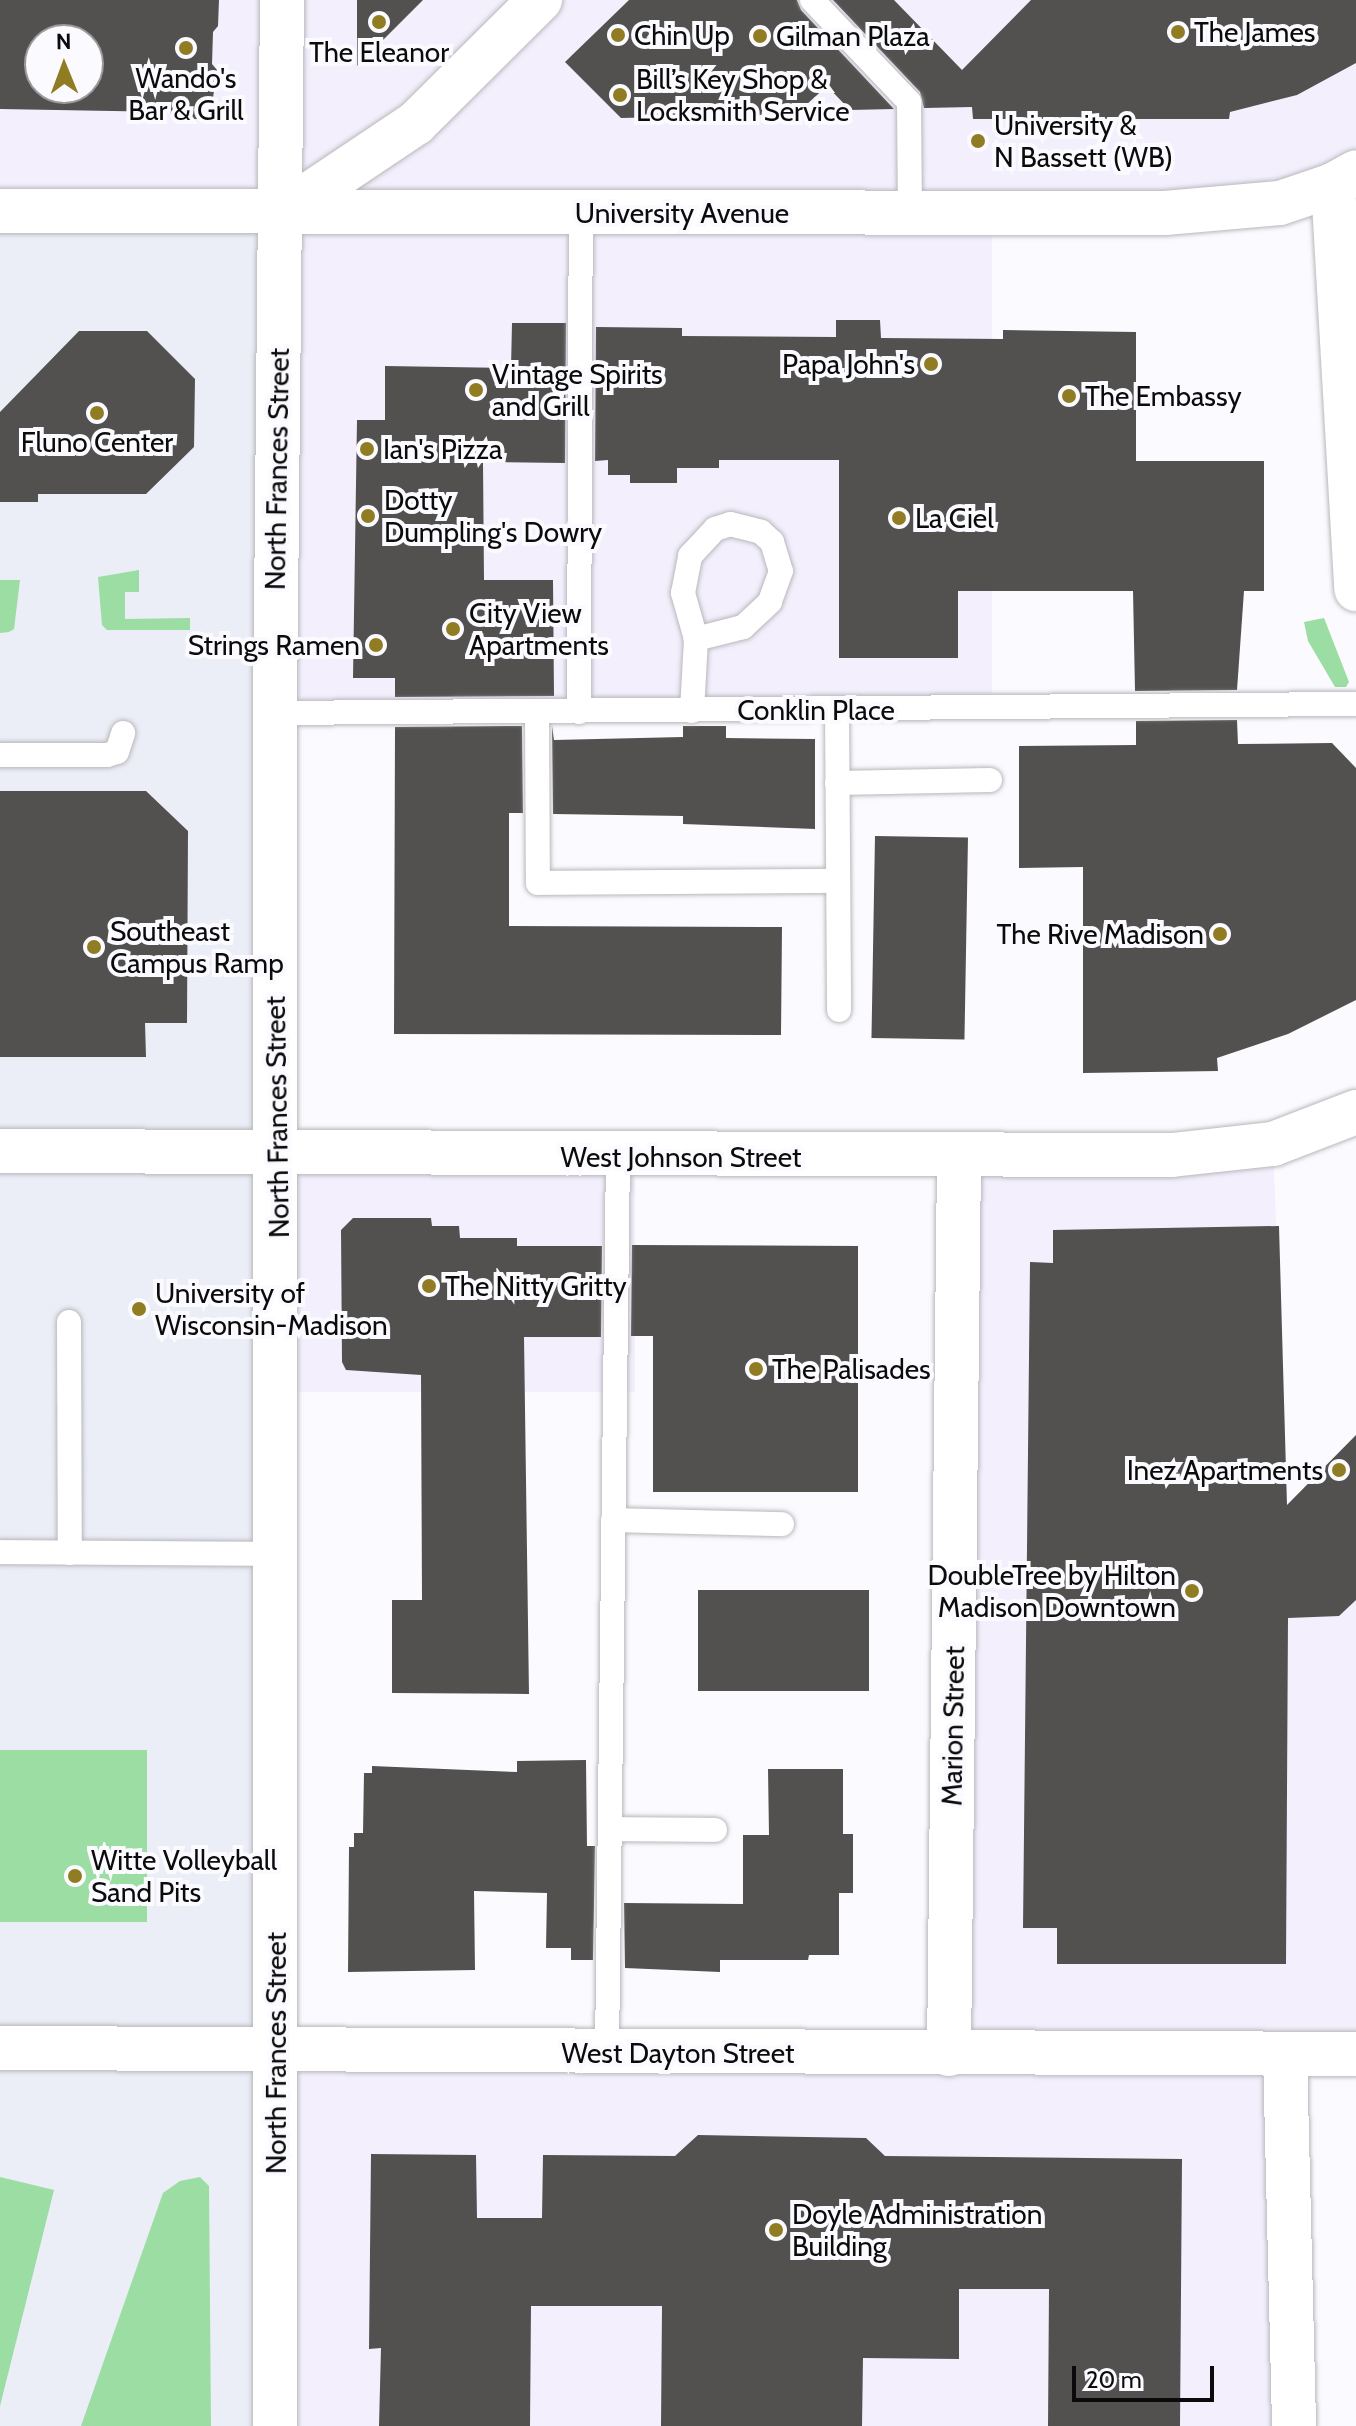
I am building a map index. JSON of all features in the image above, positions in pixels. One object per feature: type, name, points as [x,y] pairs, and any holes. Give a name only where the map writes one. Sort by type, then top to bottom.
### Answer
[{"type":"street","name":"North Frances Street","points":[[275,2426],[278,1156],[275,713],[283,212],[282,0]]},
{"type":"street","points":[[283,212],[416,123],[540,0]]},
{"type":"street","points":[[1344,178],[1356,589]]},
{"type":"street","name":"University Avenue","points":[[0,211],[1223,211],[1280,203],[1344,178]]},
{"type":"street","name":"West Johnson Street","points":[[0,1151],[618,1157],[1211,1154],[1273,1144],[1356,1112]]},
{"type":"street","name":"Marion Street","points":[[949,2054],[959,1157]]},
{"type":"street","name":"West Dayton Street","points":[[0,2048],[1356,2054]]},
{"type":"street","points":[[1285,2055],[1294,2426]]},
{"type":"lane","points":[[812,0],[909,102],[910,213]]},
{"type":"lane","points":[[579,712],[581,213]]},
{"type":"lane","points":[[692,711],[696,639],[683,593],[690,556],[715,529],[730,524],[761,532],[779,556],[781,571],[770,602],[743,627],[696,639]]},
{"type":"lane","name":"Conklin Place","points":[[275,713],[1356,704]]},
{"type":"lane","points":[[837,710],[839,1010]]},
{"type":"lane","points":[[537,712],[538,883],[838,881]]},
{"type":"lane","points":[[0,755],[107,755],[117,752],[123,733]]},
{"type":"lane","points":[[837,783],[990,780]]},
{"type":"lane","points":[[607,2052],[618,1157]]},
{"type":"lane","points":[[69,1322],[70,1553]]},
{"type":"lane","points":[[613,1520],[782,1524]]},
{"type":"lane","points":[[0,1552],[277,1554]]},
{"type":"lane","points":[[610,1829],[715,1830]]},
{"type":"shaded area","points":[[0,0],[1356,0],[1356,589],[1333,186],[992,214],[992,710],[275,713],[0,211]]},
{"type":"shaded area","name":"University of Wisconsin-Madison","points":[[0,211],[283,211],[283,2426],[0,2426]]},
{"type":"shaded area","points":[[1273,1144],[1287,1513],[1356,1582],[1356,2054],[1286,2055],[1295,2426],[275,2426],[276,2051],[949,2054],[959,1157]]},
{"type":"shaded area","points":[[278,1156],[635,1156],[635,1392],[278,1392]]},
{"type":"green space","points":[[139,570],[139,592],[125,592],[125,619],[190,618],[190,630],[107,630],[102,625],[98,577]]},
{"type":"green space","points":[[0,580],[20,580],[14,629],[0,633]]},
{"type":"green space","points":[[1324,618],[1349,682],[1346,687],[1335,687],[1308,641],[1304,622]]},
{"type":"green space","name":"Witte Volleyball Sand Pits","points":[[0,1750],[147,1750],[147,1922],[0,1922]]},
{"type":"green space","points":[[0,2177],[54,2190],[0,2406]]},
{"type":"green space","points":[[200,2177],[209,2186],[211,2426],[81,2426],[163,2193],[180,2181]]},
{"type":"building","points":[[0,0],[219,0],[218,26],[213,32],[212,64],[217,70],[212,105],[197,119],[178,120],[169,112],[0,109]]},
{"type":"building","name":"The Eleanor","points":[[357,0],[423,0],[357,66]]},
{"type":"building","points":[[629,0],[797,0],[801,10],[894,109],[850,110],[827,86],[796,114],[621,118],[565,62]]},
{"type":"building","name":"The James","points":[[833,0],[894,0],[962,70],[1031,0],[1356,0],[1356,63],[1297,95],[1230,112],[1229,119],[973,119],[972,107],[924,108],[920,92]]},
{"type":"building","points":[[836,320],[880,320],[881,338],[1003,339],[1003,330],[1136,332],[1136,461],[1264,461],[1264,591],[1244,591],[1237,690],[1135,691],[1133,591],[958,591],[958,658],[839,658],[839,460],[719,460],[719,468],[677,468],[677,483],[630,483],[630,475],[608,475],[608,460],[595,461],[596,327],[682,328],[682,336],[836,337]]},
{"type":"building","points":[[512,323],[566,323],[565,463],[483,462],[484,580],[553,580],[554,696],[395,697],[395,678],[353,678],[357,420],[385,420],[385,366],[511,368]]},
{"type":"building","name":"Fluno Center","points":[[79,331],[147,331],[195,379],[194,447],[146,494],[38,494],[38,502],[0,502],[0,412]]},
{"type":"building","name":"The Rive Madison","points":[[1237,720],[1238,744],[1332,743],[1356,768],[1356,1000],[1288,1034],[1217,1058],[1218,1071],[1083,1073],[1083,867],[1019,868],[1019,746],[1136,745],[1136,721]]},
{"type":"building","points":[[522,726],[523,813],[509,813],[509,926],[782,927],[781,1035],[394,1034],[395,727]]},
{"type":"building","points":[[552,726],[554,740],[683,737],[683,726],[726,726],[726,738],[815,739],[815,829],[683,824],[683,816],[553,814]]},
{"type":"building","name":"Southeast Campus Ramp","points":[[0,791],[146,791],[188,831],[187,1023],[145,1023],[146,1057],[0,1057]]},
{"type":"building","points":[[875,836],[968,838],[964,1040],[871,1038]]},
{"type":"building","points":[[353,1218],[431,1218],[432,1226],[459,1226],[460,1238],[517,1238],[517,1246],[602,1246],[601,1337],[524,1337],[529,1694],[392,1693],[392,1600],[422,1600],[421,1375],[346,1370],[342,1362],[341,1230]]},
{"type":"building","name":"DoubleTree by Hilton Madison Downtown","points":[[1279,1226],[1287,1505],[1356,1435],[1356,1600],[1339,1616],[1288,1618],[1286,1964],[1057,1964],[1057,1928],[1023,1928],[1030,1262],[1053,1263],[1053,1230]]},
{"type":"building","name":"The Palisades","points":[[632,1245],[858,1246],[858,1492],[653,1492],[653,1336],[631,1336]]},
{"type":"building","points":[[698,1590],[869,1590],[869,1691],[698,1691]]},
{"type":"building","points":[[586,1760],[587,1846],[595,1846],[593,1960],[571,1960],[571,1948],[546,1948],[547,1893],[474,1891],[475,1970],[348,1972],[349,1847],[354,1847],[354,1833],[363,1833],[364,1773],[372,1773],[372,1766],[517,1772],[517,1761]]},
{"type":"building","points":[[768,1769],[843,1769],[843,1834],[853,1834],[853,1893],[839,1893],[839,1955],[809,1955],[808,1960],[720,1960],[720,1972],[625,1968],[624,1903],[743,1904],[743,1835],[769,1835]]},
{"type":"building","name":"Doyle Administration Building","points":[[698,2135],[866,2138],[885,2156],[1182,2159],[1180,2426],[1048,2426],[1049,2289],[959,2289],[959,2359],[863,2358],[862,2426],[661,2426],[662,2306],[531,2306],[530,2426],[379,2426],[381,2348],[369,2349],[371,2154],[476,2155],[477,2218],[542,2218],[543,2155],[675,2156]]},
{"type":"place","name":"The Eleanor","points":[[379,22]]},
{"type":"place","name":"The James","points":[[1178,32]]},
{"type":"place","name":"Chin Up","points":[[618,35]]},
{"type":"place","name":"Gilman Plaza","points":[[760,36]]},
{"type":"place","name":"Wando's Bar & Grill","points":[[186,48]]},
{"type":"place","name":"Bill’s Key Shop & Locksmith Service","points":[[620,95]]},
{"type":"place","name":"University & N Bassett (WB)","points":[[978,141]]},
{"type":"place","name":"Papa John's","points":[[931,364]]},
{"type":"place","name":"Vintage Spirits and Grill","points":[[476,390]]},
{"type":"place","name":"The Embassy","points":[[1069,396]]},
{"type":"place","name":"Fluno Center","points":[[97,413]]},
{"type":"place","name":"Ian's Pizza","points":[[367,449]]},
{"type":"place","name":"Dotty Dumpling's Dowry","points":[[368,516]]},
{"type":"place","name":"La Ciel","points":[[899,518]]},
{"type":"place","name":"City View Apartments","points":[[453,629]]},
{"type":"place","name":"Strings Ramen","points":[[376,645]]},
{"type":"place","name":"The Rive Madison","points":[[1220,934]]},
{"type":"place","name":"Southeast Campus Ramp","points":[[94,947]]},
{"type":"place","name":"The Nitty Gritty","points":[[429,1286]]},
{"type":"place","name":"University of Wisconsin-Madison","points":[[139,1309]]},
{"type":"place","name":"The Palisades","points":[[756,1369]]},
{"type":"place","name":"Inez Apartments","points":[[1339,1470]]},
{"type":"place","name":"DoubleTree by Hilton Madison Downtown","points":[[1192,1591]]},
{"type":"place","name":"Witte Volleyball Sand Pits","points":[[75,1876]]},
{"type":"place","name":"Doyle Administration Building","points":[[776,2230]]}]
